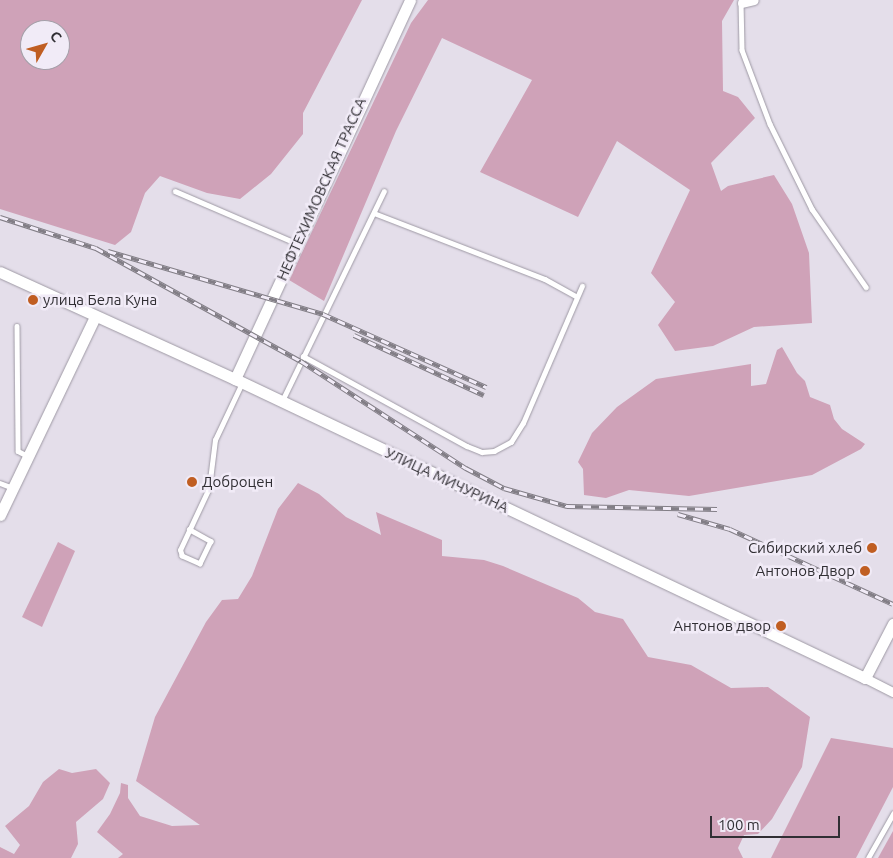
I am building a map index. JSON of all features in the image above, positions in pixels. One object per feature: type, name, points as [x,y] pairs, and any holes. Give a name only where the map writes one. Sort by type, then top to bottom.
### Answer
[{"type":"main road","name":"НЕФТЕХИМОВСКАЯ ТРАССА","points":[[239,380],[297,244],[410,0]]},
{"type":"main road","name":"УЛИЦА МИЧУРИНА","points":[[0,272],[95,317],[239,380],[865,678]]},
{"type":"main road","points":[[0,514],[95,317]]},
{"type":"main road","points":[[865,678],[893,624]]},
{"type":"street","points":[[741,1],[754,0]]},
{"type":"street","name":"УЛИЦА МИЧУРИНА","points":[[865,678],[893,692]]},
{"type":"lane","points":[[741,1],[742,50],[770,124],[812,208],[866,287]]},
{"type":"lane","points":[[175,191],[297,244]]},
{"type":"lane","points":[[282,401],[384,191]]},
{"type":"lane","points":[[374,213],[536,275],[576,296]]},
{"type":"lane","points":[[303,356],[467,446],[482,452],[494,451],[511,442],[523,423],[576,296],[582,286]]},
{"type":"lane","points":[[17,326],[18,452],[29,457]]},
{"type":"lane","points":[[189,529],[211,541],[200,564],[180,554],[189,529],[211,483],[217,435],[239,380]]},
{"type":"lane","points":[[0,483],[14,488]]},
{"type":"lane","points":[[868,858],[893,814]]},
{"type":"shaded area","points":[[0,0],[362,0],[303,113],[303,134],[271,174],[240,199],[207,193],[160,176],[145,193],[131,232],[115,245],[0,209]]},
{"type":"shaded area","points":[[428,0],[734,0],[722,21],[723,91],[738,97],[755,118],[711,163],[721,191],[728,186],[774,175],[792,204],[809,253],[812,323],[754,327],[713,346],[675,351],[658,325],[675,302],[651,273],[690,190],[617,141],[578,217],[480,172],[532,80],[442,38],[396,131],[324,301],[289,280],[411,23]]},
{"type":"shaded area","points":[[782,347],[797,373],[805,381],[810,397],[830,405],[834,419],[842,429],[865,444],[861,449],[812,475],[689,496],[629,490],[606,498],[584,495],[583,469],[578,462],[592,433],[617,407],[656,379],[751,364],[751,386],[766,384],[777,350]]},
{"type":"shaded area","points":[[298,483],[319,494],[346,517],[381,535],[376,512],[442,540],[442,556],[484,560],[503,566],[578,598],[595,612],[623,619],[648,657],[691,665],[731,688],[768,687],[810,717],[802,767],[772,819],[758,834],[744,835],[738,848],[743,858],[118,858],[123,854],[97,832],[110,814],[120,793],[121,783],[128,785],[128,798],[140,816],[172,826],[200,825],[136,781],[155,717],[206,622],[222,600],[238,599],[252,576],[278,509]]},
{"type":"shaded area","points":[[58,542],[75,551],[42,627],[22,617]]},
{"type":"shaded area","points":[[831,738],[893,748],[893,787],[856,858],[771,858]]},
{"type":"shaded area","points":[[59,769],[72,773],[96,769],[110,783],[103,799],[76,822],[78,844],[71,858],[0,858],[0,847],[14,854],[20,845],[5,826],[29,806],[43,782]]},
{"type":"shaded area","points":[[893,831],[893,858],[878,858]]},
{"type":"railway","points":[[0,217],[96,248],[301,361],[466,468],[504,488],[567,506],[717,509]]},
{"type":"railway","points":[[108,251],[323,314],[486,387]]},
{"type":"railway","points":[[354,335],[484,395]]},
{"type":"railway","points":[[678,514],[730,529],[893,604]]},
{"type":"place","name":"улица Бела Куна","points":[[33,300]]},
{"type":"place","name":"Доброцен","points":[[192,482]]},
{"type":"place","name":"Сибирский хлеб","points":[[872,548]]},
{"type":"place","name":"Антонов Двор","points":[[865,571]]},
{"type":"place","name":"Антонов двор","points":[[781,626]]}]
